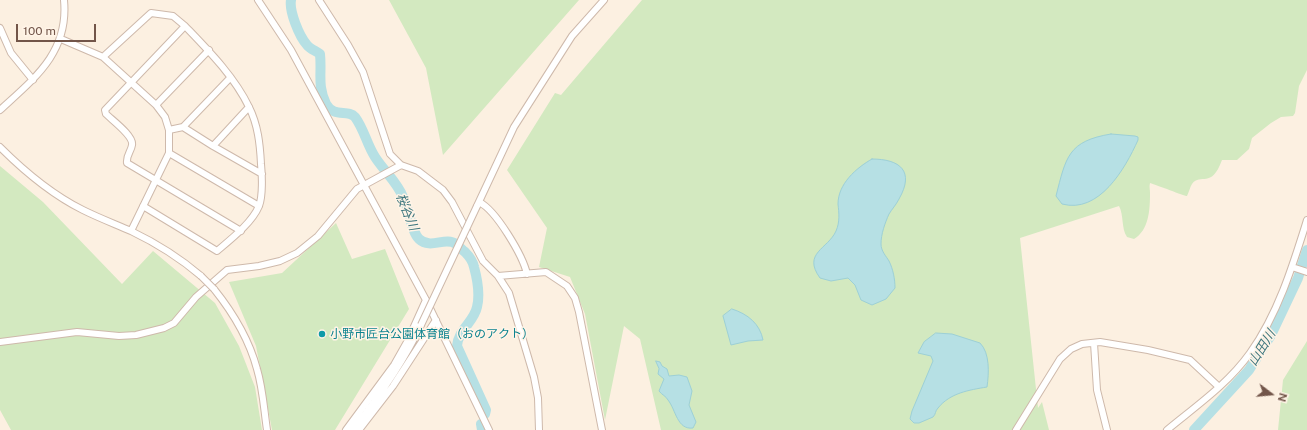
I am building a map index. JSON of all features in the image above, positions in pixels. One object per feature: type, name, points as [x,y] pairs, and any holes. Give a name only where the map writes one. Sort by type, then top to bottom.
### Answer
[{"type":"street","points":[[0,110],[33,80],[51,58],[61,39],[64,24],[64,0]]},
{"type":"street","points":[[258,0],[291,50],[426,300],[489,430]]},
{"type":"street","points":[[319,0],[348,44],[363,72],[390,154],[402,165],[418,171],[443,190],[452,202],[483,261],[498,276],[509,293],[534,377],[538,398],[539,430]]},
{"type":"street","points":[[353,430],[387,385],[401,363],[421,325],[514,127],[572,36],[604,0]]},
{"type":"street","points":[[103,57],[151,12],[173,16],[209,50],[230,78],[249,107],[259,138],[262,174],[259,206],[241,231],[217,251],[143,206]]},
{"type":"street","points":[[185,26],[105,110],[106,114],[131,138],[132,145],[126,157],[127,163],[241,231]]},
{"type":"street","points":[[0,28],[11,53],[33,80]]},
{"type":"street","points":[[61,39],[103,57],[156,105],[165,117],[169,130],[169,153],[131,231]]},
{"type":"street","points":[[156,105],[209,50]]},
{"type":"street","points":[[169,130],[184,127],[230,78]]},
{"type":"street","points":[[213,146],[249,107]]},
{"type":"street","points":[[184,127],[213,146],[262,174]]},
{"type":"street","points":[[0,147],[27,174],[53,192],[84,210],[131,231],[186,263],[214,289],[230,309],[247,340],[258,370],[267,430]]},
{"type":"street","points":[[169,153],[259,206]]},
{"type":"street","points":[[0,342],[77,332],[119,336],[150,333],[174,323],[217,277],[227,270],[259,266],[280,261],[298,253],[318,236],[356,188],[402,165]]},
{"type":"street","points":[[478,204],[488,209],[520,254],[527,274]]},
{"type":"street","points":[[1167,430],[1219,387],[1250,354],[1272,313],[1292,267],[1307,220]]},
{"type":"street","points":[[1292,267],[1307,272]]},
{"type":"street","points":[[498,276],[546,272],[567,286],[575,298],[602,430]]},
{"type":"street","points":[[346,430],[394,365],[407,342],[426,300]]},
{"type":"street","points":[[359,430],[393,386],[436,320]]},
{"type":"street","points":[[1094,342],[1097,390],[1107,430]]},
{"type":"street","points":[[1016,430],[1060,359],[1071,349],[1082,344],[1100,342],[1148,350],[1190,360],[1219,387]]},
{"type":"green space","points":[[389,0],[579,0],[443,155],[426,68]]},
{"type":"green space","points":[[642,0],[1307,0],[1307,70],[1299,86],[1295,113],[1293,116],[1281,117],[1271,123],[1252,138],[1249,149],[1237,160],[1222,160],[1214,175],[1210,178],[1195,181],[1191,185],[1187,196],[1150,183],[1150,206],[1148,219],[1143,230],[1134,239],[1127,237],[1125,233],[1122,213],[1119,206],[1020,238],[1038,408],[1042,402],[1049,430],[661,430],[640,339],[624,326],[605,420],[585,314],[570,277],[539,267],[547,228],[507,170],[555,93],[561,95]]},
{"type":"green space","points":[[0,166],[43,202],[122,284],[153,251],[215,303],[239,346],[255,387],[262,430],[11,430],[0,410]]},
{"type":"green space","points":[[336,223],[352,259],[385,249],[409,309],[335,430],[272,430],[256,346],[229,282],[282,273]]},
{"type":"green space","points":[[1307,341],[1307,430],[1278,430],[1283,380]]},
{"type":"water","points":[[1111,134],[1138,137],[1133,151],[1118,176],[1099,196],[1088,202],[1075,205],[1062,204],[1056,196],[1066,161],[1071,153],[1077,146],[1086,141]]},
{"type":"water","points":[[872,159],[890,161],[897,164],[902,168],[905,174],[905,181],[904,189],[897,203],[889,214],[881,240],[882,249],[893,271],[895,288],[886,299],[872,305],[861,300],[855,285],[848,278],[831,281],[820,278],[815,270],[814,263],[818,252],[836,231],[839,221],[838,204],[841,190],[854,172]]},
{"type":"water","points":[[732,309],[748,317],[756,324],[763,340],[748,341],[731,345],[723,316]]},
{"type":"water","points":[[936,333],[952,334],[980,343],[986,352],[987,358],[987,387],[960,393],[943,403],[937,409],[933,417],[919,423],[914,423],[910,419],[912,411],[933,361],[931,356],[918,353],[924,342]]},
{"type":"water","points":[[656,361],[660,362],[662,366],[667,369],[669,376],[679,375],[687,377],[692,391],[689,405],[696,422],[693,428],[688,428],[680,423],[671,404],[659,391],[664,379],[658,374],[659,369]]},
{"type":"waterway","name":"桜谷川","points":[[291,0],[293,17],[301,36],[311,49],[320,54],[321,85],[326,104],[333,111],[349,114],[355,117],[375,157],[394,181],[400,192],[416,235],[419,239],[428,243],[447,241],[452,242],[456,244],[473,263],[478,287],[477,307],[473,317],[460,335],[457,346],[486,410],[485,414]]},
{"type":"waterway","name":"山田川","points":[[1194,430],[1249,370],[1271,335],[1298,278],[1307,250]]},
{"type":"waterway","name":"桜谷川","points":[[481,424],[482,430]]},
{"type":"place","name":"小野市匠台公園体育館（おのアクト）","points":[[322,334]]}]
